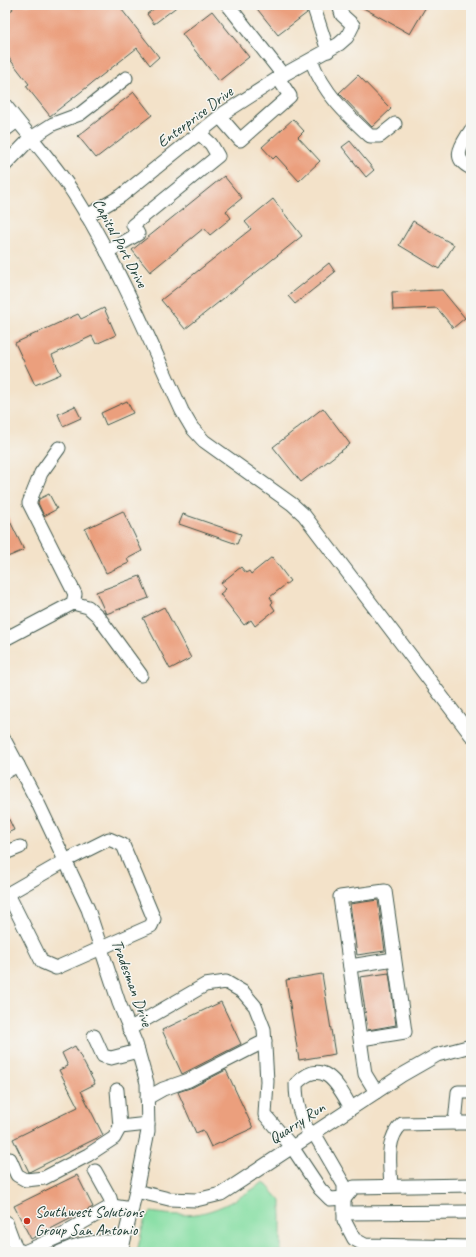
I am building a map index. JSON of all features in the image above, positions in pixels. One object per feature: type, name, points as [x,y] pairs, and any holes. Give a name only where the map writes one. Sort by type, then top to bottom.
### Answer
[{"type":"street","points":[[220,117],[240,140],[290,96],[281,76],[228,5]]},
{"type":"street","points":[[314,5],[328,51]]},
{"type":"street","name":"Enterprise Drive","points":[[87,216],[121,196],[220,117],[281,76],[328,51],[347,37],[353,25],[342,15],[339,5]]},
{"type":"street","points":[[311,60],[314,69],[337,106],[370,136],[380,136],[396,124]]},
{"type":"street","points":[[7,158],[31,138],[53,124],[80,114],[126,78]]},
{"type":"street","name":"Capital Port Drive","points":[[5,106],[72,192],[108,252],[182,411],[192,428],[204,441],[292,504],[304,515],[471,735]]},
{"type":"street","points":[[5,130],[17,121]]},
{"type":"street","points":[[471,130],[460,150],[459,156],[462,163],[471,168]]},
{"type":"street","points":[[108,252],[138,234],[132,225],[218,156],[210,144],[199,133]]},
{"type":"street","points":[[59,448],[41,472],[29,503],[75,594],[73,603]]},
{"type":"street","points":[[5,639],[73,603],[88,607],[98,616],[141,675]]},
{"type":"street","name":"Tradesman Drive","points":[[5,741],[37,801],[88,909],[118,1003],[138,1051],[147,1083],[148,1131],[132,1209],[122,1247]]},
{"type":"street","points":[[5,772],[18,765]]},
{"type":"street","points":[[109,839],[123,845],[154,918],[150,926],[56,968],[42,962],[10,898],[11,892],[65,861],[109,839]]},
{"type":"street","points":[[5,853],[20,847]]},
{"type":"street","points":[[361,1039],[404,1032],[385,891],[340,897],[365,1074],[376,1092]]},
{"type":"street","points":[[350,966],[394,959]]},
{"type":"street","points":[[129,1029],[206,985],[226,982],[243,992],[255,1006],[264,1029],[267,1081],[265,1115],[292,1147],[320,1189],[330,1199],[344,1198],[354,1187],[471,1185]]},
{"type":"street","points":[[94,1036],[103,1056],[111,1058],[138,1051]]},
{"type":"street","points":[[147,1098],[164,1089],[189,1080],[265,1041]]},
{"type":"street","name":"Quarry Run","points":[[136,1191],[169,1199],[196,1200],[220,1194],[376,1092],[437,1056],[471,1046]]},
{"type":"street","points":[[351,1108],[334,1079],[327,1075],[312,1074],[300,1080],[296,1084],[296,1096],[300,1117],[344,1185],[344,1220],[354,1239],[365,1245],[471,1247]]},
{"type":"street","points":[[10,1159],[17,1175],[26,1180],[44,1178],[88,1155],[114,1138],[120,1127],[117,1090]]},
{"type":"street","points":[[455,1123],[458,1092],[471,1092]]},
{"type":"street","points":[[391,1186],[390,1146],[396,1129],[402,1124],[471,1123]]},
{"type":"street","points":[[120,1127],[148,1124]]},
{"type":"street","points":[[95,1171],[110,1198],[112,1206]]},
{"type":"street","points":[[6,1222],[16,1249],[24,1252],[65,1234],[71,1229],[112,1206],[132,1209]]},
{"type":"street","points":[[344,1213],[471,1212]]},
{"type":"street","points":[[60,1252],[87,1248],[103,1240],[122,1247]]},
{"type":"green space","points":[[264,1182],[281,1201],[281,1252],[137,1252],[145,1218],[151,1212],[184,1215],[198,1214],[223,1206]]},
{"type":"building","points":[[10,5],[129,5],[122,10],[159,57],[150,65],[137,48],[50,116],[26,86],[29,84],[5,53],[5,15],[13,9]]},
{"type":"building","points":[[159,5],[179,5],[154,24],[147,14]]},
{"type":"building","points":[[254,5],[304,5],[307,13],[278,35]]},
{"type":"building","points":[[358,5],[427,5],[410,34]]},
{"type":"building","points":[[212,11],[249,57],[219,81],[182,34]]},
{"type":"building","points":[[358,75],[391,109],[372,127],[339,93]]},
{"type":"building","points":[[134,92],[152,115],[96,158],[78,136]]},
{"type":"building","points":[[293,119],[304,131],[298,137],[320,161],[299,181],[276,156],[273,159],[262,147]]},
{"type":"building","points":[[350,141],[374,170],[366,177],[342,147]]},
{"type":"building","points":[[224,176],[242,198],[226,211],[231,218],[210,235],[204,228],[150,272],[132,250]]},
{"type":"building","points":[[273,199],[302,236],[185,329],[161,300],[251,229],[245,222]]},
{"type":"building","points":[[413,221],[454,245],[439,269],[399,245]]},
{"type":"building","points":[[329,263],[335,272],[295,304],[288,296]]},
{"type":"building","points":[[442,290],[465,318],[453,328],[437,308],[393,310],[392,292]]},
{"type":"building","points":[[104,308],[116,335],[96,344],[92,336],[52,355],[61,374],[35,385],[15,343],[78,314],[81,319]]},
{"type":"building","points":[[127,401],[133,413],[106,425],[101,413]]},
{"type":"building","points":[[75,406],[81,418],[63,426],[58,414]]},
{"type":"building","points":[[323,408],[350,444],[301,482],[273,447]]},
{"type":"building","points":[[49,494],[57,509],[44,516],[38,503],[39,499]]},
{"type":"building","points":[[5,511],[24,550],[5,558]]},
{"type":"building","points":[[123,511],[142,551],[127,559],[129,563],[106,573],[85,529]]},
{"type":"building","points":[[183,514],[241,534],[237,544],[179,524]]},
{"type":"building","points":[[272,557],[290,581],[270,597],[273,602],[271,604],[275,610],[255,626],[251,620],[244,625],[220,594],[226,589],[221,583],[241,567],[246,573],[249,571],[251,574]]},
{"type":"building","points":[[140,576],[149,598],[106,614],[96,592]]},
{"type":"building","points":[[164,607],[191,658],[170,669],[143,618]]},
{"type":"building","points":[[5,811],[14,830],[5,834]]},
{"type":"building","points":[[378,900],[385,951],[357,955],[350,904]]},
{"type":"building","points":[[389,973],[396,1025],[368,1030],[360,977]]},
{"type":"building","points":[[322,974],[335,1054],[299,1060],[286,980]]},
{"type":"building","points":[[221,1002],[241,1044],[182,1074],[162,1030]]},
{"type":"building","points":[[75,1046],[95,1084],[81,1091],[103,1135],[29,1172],[13,1139],[78,1107],[59,1070],[68,1066],[62,1053]]},
{"type":"building","points":[[226,1070],[253,1128],[211,1147],[203,1130],[196,1133],[178,1092],[193,1087]]},
{"type":"building","points":[[77,1175],[93,1207],[31,1239],[14,1206]]},
{"type":"place","name":"Southwest Solutions Group San Antonio","points":[[27,1221]]}]
